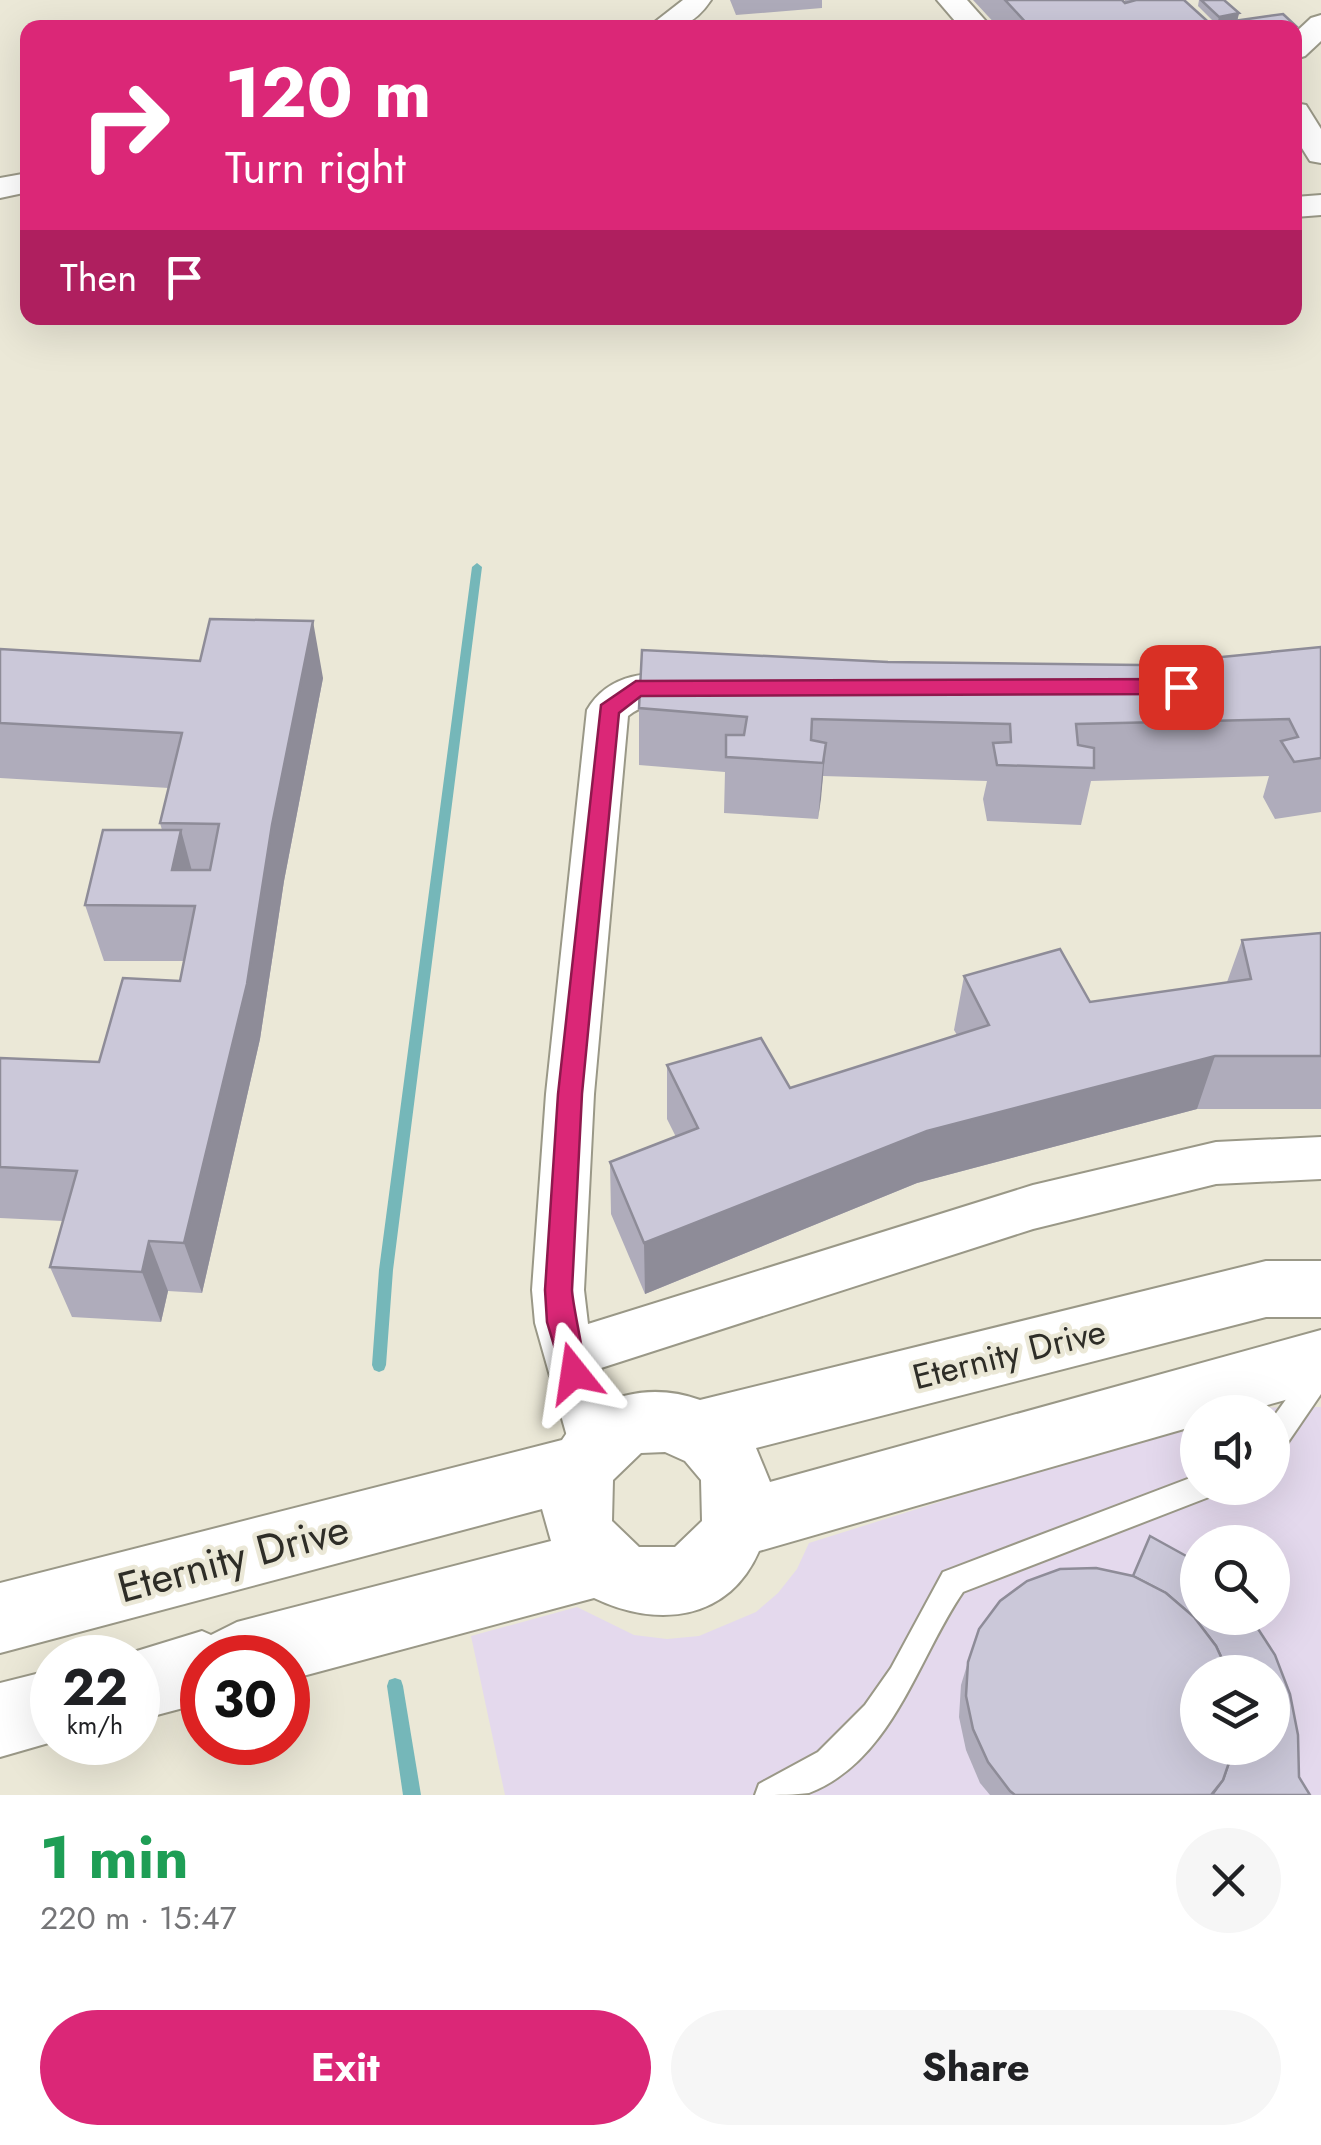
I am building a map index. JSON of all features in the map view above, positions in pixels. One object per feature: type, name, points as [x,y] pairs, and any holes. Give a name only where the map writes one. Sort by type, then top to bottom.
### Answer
[{"type":"street","points":[[675,20],[689,12],[697,0]]},
{"type":"street","points":[[951,0],[970,20]]},
{"type":"street","points":[[1302,43],[1321,24]]},
{"type":"street","points":[[1302,123],[1321,154]]},
{"type":"street","points":[[698,1432],[720,1449],[735,1471],[741,1497],[738,1524],[726,1549],[705,1567],[678,1580],[637,1579],[600,1562],[584,1541],[574,1517],[574,1492],[589,1457],[560,1322],[558,1290],[570,1094],[608,710],[636,688],[739,687]]},
{"type":"street","points":[[569,1354],[1033,1207],[1216,1163],[1321,1158]]},
{"type":"street","name":"Eternity Drive","points":[[0,1618],[589,1457],[618,1432],[644,1423],[672,1423],[698,1432],[1266,1289],[1321,1289]]},
{"type":"street","points":[[738,1524],[1321,1360]]},
{"type":"street","points":[[310,1639],[600,1562]]},
{"type":"street","points":[[0,1720],[30,1712]]},
{"type":"lane","points":[[1290,1416],[1321,1372]]},
{"type":"lane","points":[[770,1795],[819,1771],[878,1714],[953,1582],[1180,1495]]},
{"type":"shaded area","points":[[1290,1407],[1321,1407],[1321,1795],[505,1795],[471,1636],[577,1607],[634,1635],[667,1639],[699,1636],[756,1612],[797,1569],[809,1543],[1180,1426],[1180,1505],[1290,1505]]},
{"type":"building","points":[[1005,0],[1184,0],[1206,20],[1024,20]]},
{"type":"building","points":[[1201,0],[1224,0],[1239,13],[1219,17]]},
{"type":"building","points":[[1283,14],[1290,20],[1241,20]]},
{"type":"building","points":[[210,619],[313,621],[272,825],[247,984],[184,1243],[149,1241],[142,1272],[50,1267],[77,1171],[0,1167],[0,1058],[99,1062],[123,978],[180,981],[195,906],[85,905],[103,830],[181,830],[172,870],[210,870],[219,824],[160,823],[182,733],[0,723],[0,649],[200,661]]},
{"type":"building","points":[[1321,647],[1321,758],[1294,762],[1281,741],[1298,737],[1289,719],[1076,724],[1078,745],[1094,748],[1094,768],[997,765],[993,743],[1011,742],[1010,724],[812,719],[811,740],[826,743],[823,763],[726,757],[726,735],[744,735],[747,717],[639,708],[642,650],[888,662],[1141,665]]},
{"type":"building","points":[[1321,933],[1321,1056],[1215,1056],[927,1131],[644,1243],[610,1162],[698,1128],[667,1065],[761,1038],[790,1088],[989,1025],[964,976],[1060,949],[1090,1002],[1251,979],[1242,940]]},
{"type":"building","points":[[1150,1536],[1180,1553],[1180,1605],[1166,1593],[1133,1576]]},
{"type":"building","points":[[1096,1568],[1133,1576],[1180,1605],[1180,1635],[1208,1635],[1216,1646],[1220,1655],[1180,1655],[1180,1765],[1228,1765],[1211,1795],[1015,1795],[988,1762],[973,1729],[966,1696],[968,1662],[979,1629],[1000,1601],[1027,1581],[1060,1569]]},
{"type":"building","points":[[1208,1635],[1262,1635],[1275,1655],[1220,1655]]},
{"type":"building","points":[[1290,1694],[1298,1735],[1299,1777],[1310,1795],[1212,1795],[1228,1765],[1290,1765]]},
{"type":"waterway","points":[[379,1365],[386,1270],[477,567]]},
{"type":"waterway","points":[[395,1686],[412,1795]]},
{"type":"route","points":[[574,1373],[560,1322],[558,1290],[570,1094],[608,710],[636,688],[1181,687]]}]
